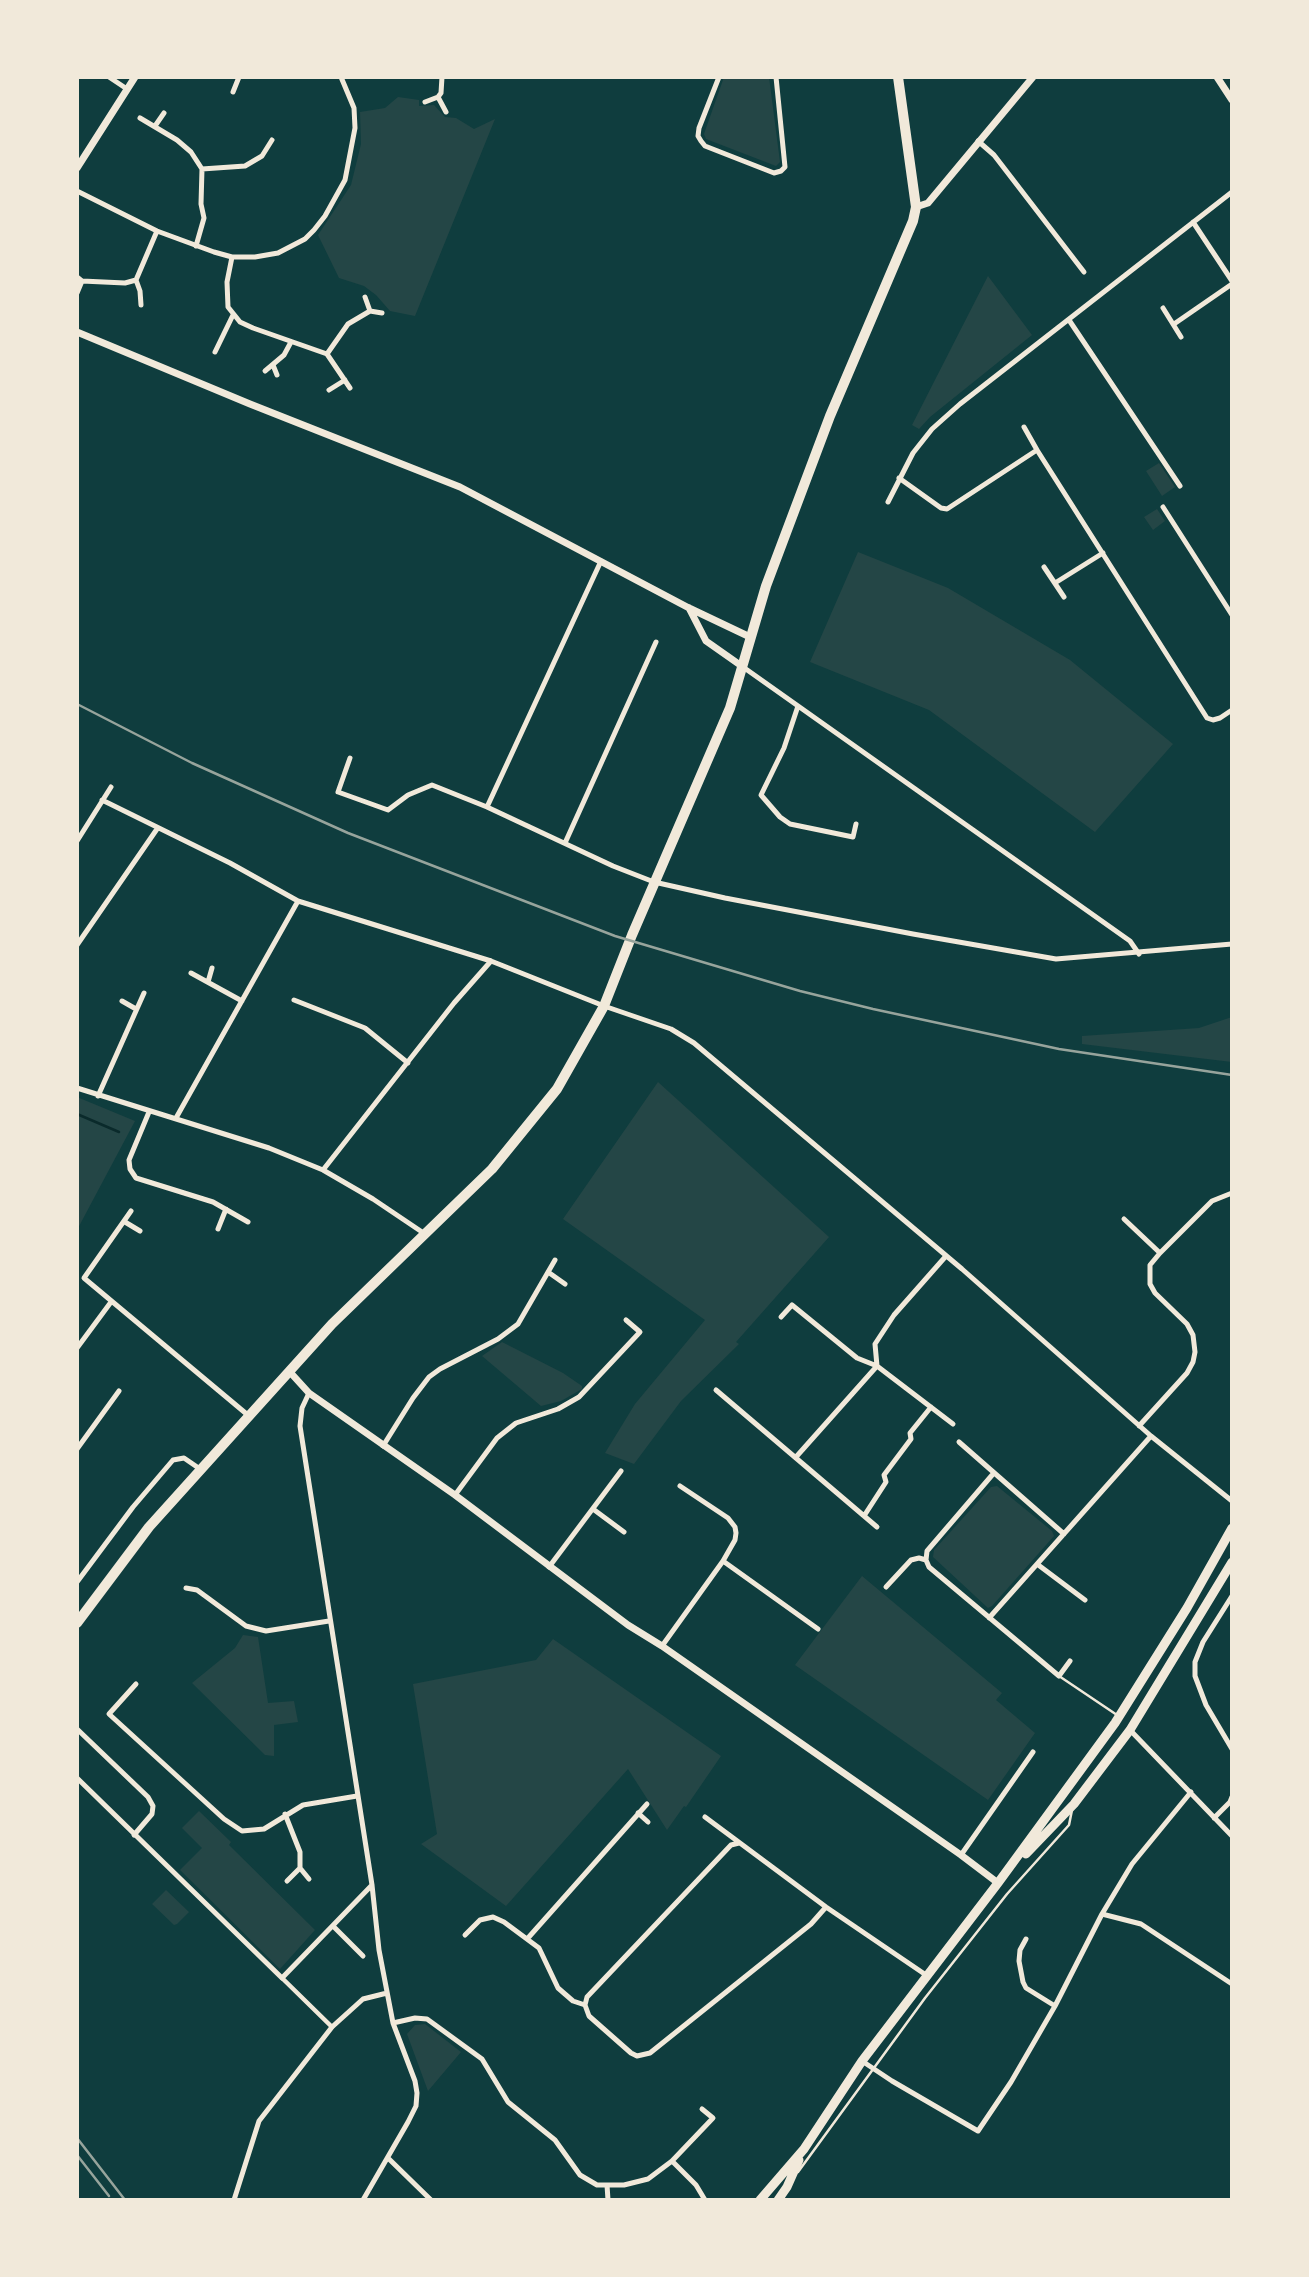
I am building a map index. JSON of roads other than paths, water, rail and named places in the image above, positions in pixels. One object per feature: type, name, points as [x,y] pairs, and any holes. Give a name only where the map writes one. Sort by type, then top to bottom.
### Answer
[{"type":"highway","points":[[78,1620],[149,1527],[332,1324],[492,1169],[557,1089],[604,1006],[654,882],[730,708],[766,586],[830,416],[908,233],[916,207],[898,77]]},
{"type":"main road","points":[[760,2200],[804,2149],[862,2061],[998,1883],[1117,1720],[1187,1608],[1232,1528]]},
{"type":"main road","points":[[998,1883],[1074,1804],[1130,1730],[1175,1660],[1232,1562]]},
{"type":"main road","points":[[1117,1720],[1130,1730]]},
{"type":"main road","points":[[778,2200],[787,2187],[804,2149]]},
{"type":"street","points":[[109,77],[127,89]]},
{"type":"street","points":[[77,168],[135,77]]},
{"type":"street","points":[[233,92],[239,77]]},
{"type":"street","points":[[77,191],[157,231],[196,246],[232,257],[278,253],[305,239],[325,216],[345,180],[355,128],[354,108],[341,77]]},
{"type":"street","points":[[425,102],[441,93],[442,77]]},
{"type":"street","points":[[719,77],[698,136],[705,146],[774,173],[785,167],[776,77]]},
{"type":"street","points":[[916,207],[928,203],[1033,77]]},
{"type":"street","points":[[1217,77],[1232,100]]},
{"type":"street","points":[[438,97],[446,112]]},
{"type":"street","points":[[155,126],[164,113]]},
{"type":"street","points":[[140,118],[191,152],[202,169],[201,204],[204,218],[196,246]]},
{"type":"street","points":[[202,169],[246,166],[262,156],[272,140]]},
{"type":"street","points":[[978,141],[994,155],[1083,272]]},
{"type":"street","points":[[888,502],[913,453],[932,429],[960,404],[1232,192]]},
{"type":"street","points":[[1174,324],[1232,283],[1193,222]]},
{"type":"street","points":[[141,305],[136,280],[157,231]]},
{"type":"street","points":[[232,257],[226,296],[233,315],[253,328],[327,354],[350,388]]},
{"type":"street","points":[[77,293],[80,279],[125,283],[136,280]]},
{"type":"street","points":[[365,297],[370,312]]},
{"type":"street","points":[[1163,308],[1181,337]]},
{"type":"street","points":[[327,354],[348,324],[370,312],[382,313]]},
{"type":"street","points":[[215,352],[233,315]]},
{"type":"street","points":[[1069,320],[1180,486]]},
{"type":"street","points":[[77,332],[460,487],[689,608],[750,637]]},
{"type":"street","points":[[265,370],[284,355],[290,342]]},
{"type":"street","points":[[272,365],[277,375]]},
{"type":"street","points":[[329,390],[345,380]]},
{"type":"street","points":[[1024,427],[1207,718],[1220,718],[1232,710]]},
{"type":"street","points":[[899,478],[941,508],[947,509],[1037,450]]},
{"type":"street","points":[[1163,507],[1232,615]]},
{"type":"street","points":[[1055,583],[1103,553]]},
{"type":"street","points":[[487,807],[601,561]]},
{"type":"street","points":[[1044,567],[1064,597]]},
{"type":"street","points":[[689,608],[706,641],[1130,941],[1139,954]]},
{"type":"street","points":[[565,843],[656,642]]},
{"type":"street","points":[[798,706],[784,748],[761,794],[780,817],[790,824],[853,837],[856,824]]},
{"type":"street","points":[[350,758],[338,792],[378,807],[388,810],[393,808],[408,795],[432,785],[654,882],[818,917],[1056,959],[1232,944]]},
{"type":"street","points":[[77,841],[111,787]]},
{"type":"street","points":[[102,800],[230,863],[298,901],[491,961],[604,1006],[671,1029],[694,1043],[946,1256],[1139,1426],[1232,1501]]},
{"type":"street","points":[[77,945],[157,829]]},
{"type":"street","points":[[176,1118],[298,901]]},
{"type":"street","points":[[323,1170],[454,1003],[491,961]]},
{"type":"street","points":[[208,982],[212,968]]},
{"type":"street","points":[[191,973],[242,1001]]},
{"type":"street","points":[[98,1096],[144,993]]},
{"type":"street","points":[[294,1000],[365,1028],[408,1063]]},
{"type":"street","points":[[122,1001],[136,1009]]},
{"type":"street","points":[[77,1088],[269,1149],[323,1170],[425,1234]]},
{"type":"street","points":[[149,1112],[129,1160],[130,1169],[136,1178],[213,1202],[248,1222]]},
{"type":"street","points":[[1139,1426],[1187,1373],[1195,1352],[1193,1335],[1186,1324],[1155,1293],[1150,1284],[1150,1265],[1212,1201],[1232,1193]]},
{"type":"street","points":[[218,1229],[226,1209]]},
{"type":"street","points":[[83,1278],[131,1212]]},
{"type":"street","points":[[1124,1219],[1160,1253]]},
{"type":"street","points":[[125,1222],[140,1231]]},
{"type":"street","points":[[796,1457],[877,1366],[875,1344],[894,1315],[946,1256]]},
{"type":"street","points":[[383,1446],[429,1377],[498,1339],[518,1324],[555,1260]]},
{"type":"street","points":[[77,1272],[249,1416]]},
{"type":"street","points":[[548,1272],[565,1284]]},
{"type":"street","points":[[77,1348],[111,1302]]},
{"type":"street","points":[[780,1317],[792,1305],[857,1358],[877,1366],[953,1424]]},
{"type":"street","points":[[456,1495],[497,1438],[516,1423],[558,1409],[579,1397],[640,1332],[626,1320]]},
{"type":"street","points":[[289,1371],[309,1392],[456,1495],[628,1625],[662,1646],[998,1883]]},
{"type":"street","points":[[716,1390],[877,1527]]},
{"type":"street","points":[[77,1450],[119,1391]]},
{"type":"street","points":[[309,1392],[302,1408],[300,1426],[372,1885],[379,1951],[394,2023],[417,2093],[416,2106],[389,2159],[363,2200]]},
{"type":"street","points":[[864,1516],[886,1482],[884,1475],[911,1439],[910,1433],[931,1407]]},
{"type":"street","points":[[989,1618],[1151,1436]]},
{"type":"street","points":[[959,1443],[1064,1534]]},
{"type":"street","points":[[77,1582],[173,1460],[184,1458],[200,1469]]},
{"type":"street","points":[[549,1567],[621,1471]]},
{"type":"street","points":[[993,1474],[927,1551],[926,1560],[929,1567],[1059,1676],[1070,1661]]},
{"type":"street","points":[[662,1646],[735,1540],[735,1527],[729,1518],[680,1486]]},
{"type":"street","points":[[593,1509],[624,1532]]},
{"type":"street","points":[[886,1587],[911,1560],[926,1560]]},
{"type":"street","points":[[723,1561],[818,1629]]},
{"type":"street","points":[[1037,1564],[1085,1600]]},
{"type":"street","points":[[186,1588],[197,1590],[246,1626],[266,1631],[329,1621]]},
{"type":"street","points":[[1232,1596],[1203,1642],[1195,1662],[1195,1676],[1206,1705],[1232,1749]]},
{"type":"street","points":[[136,1684],[109,1714],[224,1819],[242,1831],[264,1829],[303,1805],[357,1796]]},
{"type":"street","points":[[77,1729],[148,1797],[152,1814],[134,1835]]},
{"type":"street","points":[[1130,1730],[1232,1836]]},
{"type":"street","points":[[961,1855],[1033,1752]]},
{"type":"street","points":[[77,1778],[332,2026]]},
{"type":"street","points":[[862,2061],[978,2131],[1011,2082],[1055,2006],[1102,1914],[1132,1864],[1191,1792]]},
{"type":"street","points":[[1214,1818],[1232,1797]]},
{"type":"street","points":[[528,1938],[647,1804]]},
{"type":"street","points":[[638,1813],[648,1822]]},
{"type":"street","points":[[285,1814],[300,1853],[300,1868],[309,1879]]},
{"type":"street","points":[[705,1817],[826,1907],[926,1975]]},
{"type":"street","points":[[739,1843],[731,1845],[587,1997],[585,2005],[589,2016],[631,2053],[637,2056],[650,2053],[811,1924],[826,1907]]},
{"type":"street","points":[[287,1881],[300,1868]]},
{"type":"street","points":[[282,1978],[372,1885]]},
{"type":"street","points":[[1102,1914],[1141,1924],[1232,1984]]},
{"type":"street","points":[[465,1935],[480,1920],[493,1917],[528,1938],[539,1948],[558,1988],[573,2001],[585,2005]]},
{"type":"street","points":[[333,1926],[363,1956]]},
{"type":"street","points":[[1026,1939],[1020,1950],[1023,1982],[1026,1988],[1055,2006]]},
{"type":"street","points":[[234,2200],[259,2122],[332,2026],[363,1999],[387,1993]]},
{"type":"street","points":[[394,2023],[415,2018],[427,2019],[482,2059],[508,2102],[555,2140],[580,2175],[597,2185],[624,2185],[648,2179],[672,2161],[713,2118],[702,2109]]},
{"type":"street","points":[[389,2159],[431,2200]]},
{"type":"street","points":[[672,2161],[696,2185],[705,2200]]},
{"type":"street","points":[[607,2185],[608,2200]]},
{"type":"lane","points":[[1059,1676],[1117,1720]]},
{"type":"lane","points":[[787,2187],[925,1998],[1007,1894],[1069,1825],[1074,1804]]},
{"type":"waterway","points":[[77,1114],[119,1132]]},
{"type":"railway","points":[[77,704],[192,763],[348,833],[615,936],[800,991],[873,1009],[1059,1049],[1232,1075]]},
{"type":"railway","points":[[77,2138],[125,2200]]},
{"type":"railway","points":[[77,2155],[109,2196]]}]
